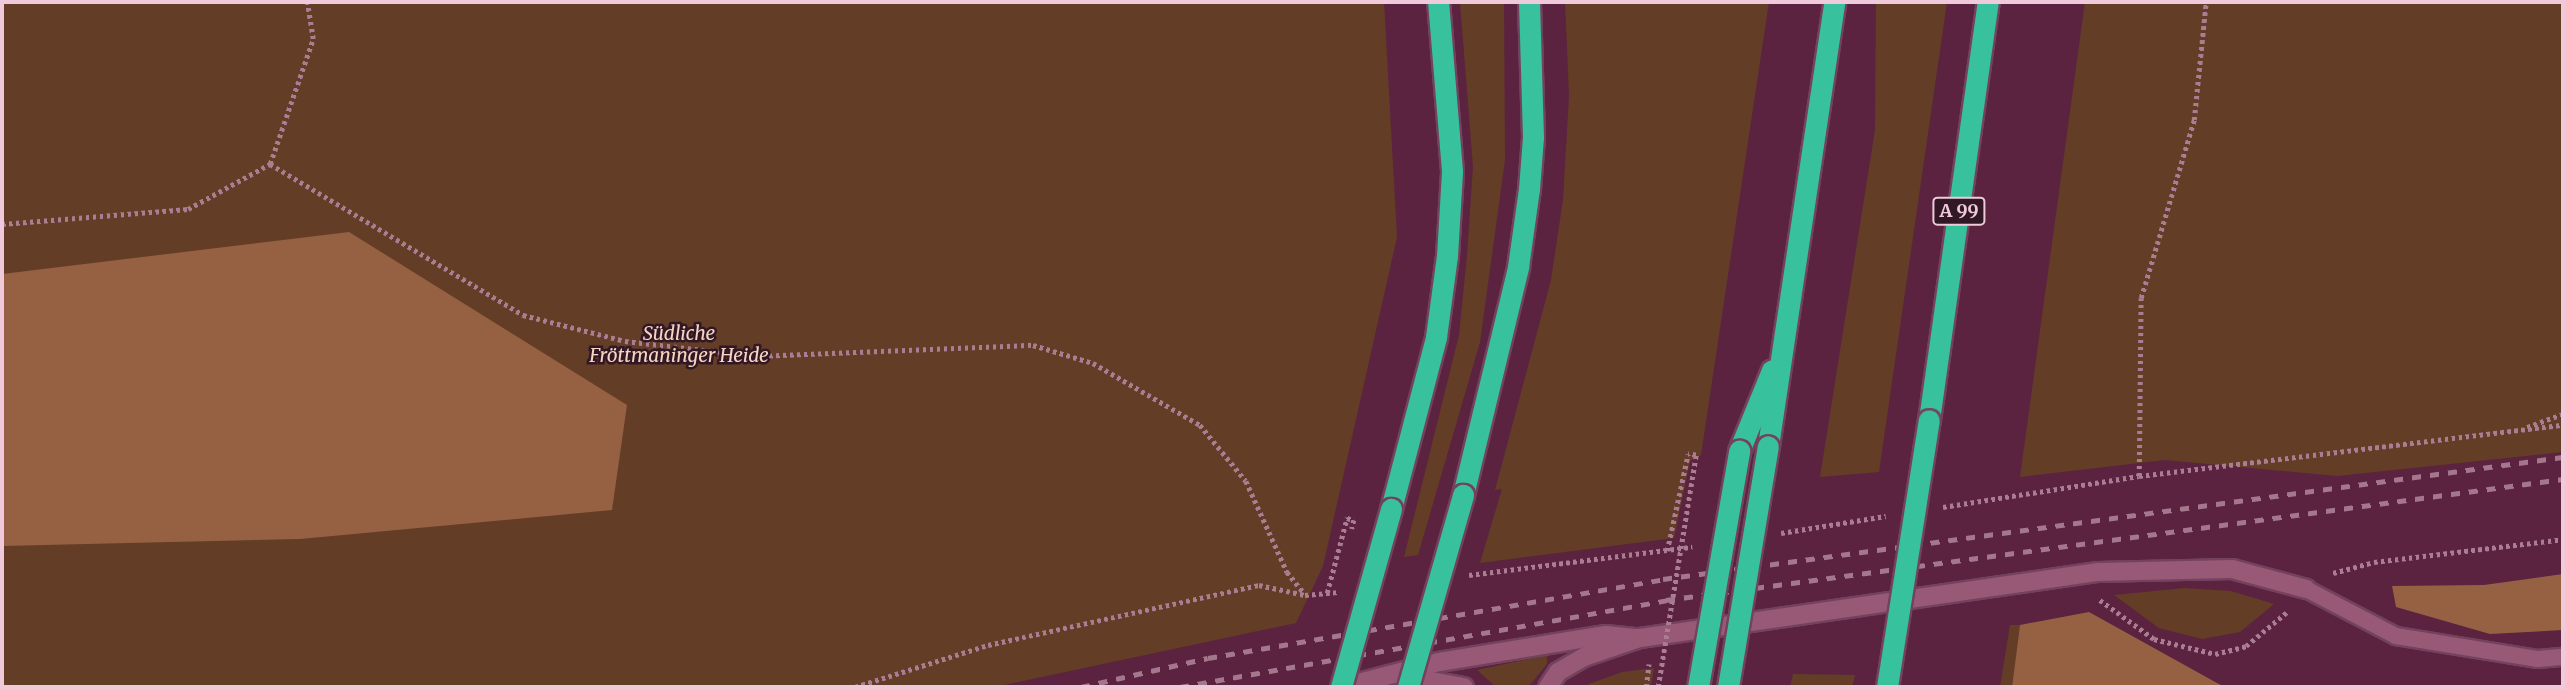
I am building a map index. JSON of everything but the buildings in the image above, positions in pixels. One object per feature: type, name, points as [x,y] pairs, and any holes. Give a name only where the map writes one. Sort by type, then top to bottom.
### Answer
[{"type":"highway","points":[[1342,687],[1436,337],[1447,256],[1452,171],[1438,2]]},
{"type":"highway","points":[[1408,687],[1463,495],[1520,254],[1533,137],[1530,2]]},
{"type":"highway","points":[[1728,687],[1768,446],[1834,2]]},
{"type":"highway","name":"A 99","points":[[1888,687],[1988,2]]},
{"type":"highway","points":[[1698,687],[1739,451],[1784,339]]},
{"type":"street","points":[[1548,687],[1558,672],[1584,657],[1640,638],[1809,611],[2127,570],[2232,569],[2306,589]]},
{"type":"street","points":[[1342,687],[1390,673],[1606,635],[1640,638]]},
{"type":"street","points":[[1390,673],[1464,687]]},
{"type":"lane","points":[[2306,589],[2396,636],[2538,659],[2563,657]]},
{"type":"path","points":[[2,224],[188,209],[270,164],[313,39],[307,2]]},
{"type":"path","points":[[2139,476],[2141,298],[2194,120],[2206,2]]},
{"type":"path","points":[[270,164],[523,315],[625,341],[755,356],[1032,345],[1093,363],[1200,425],[1246,481],[1287,572],[1305,595]]},
{"type":"path","points":[[2519,429],[2563,414]]},
{"type":"path","points":[[1937,508],[2139,476],[2563,425]]},
{"type":"path","points":[[1658,687],[1696,455],[1688,454],[1667,551]]},
{"type":"path","points":[[1775,534],[1896,514]]},
{"type":"path","points":[[1327,593],[1347,518],[1354,520],[1343,564]]},
{"type":"path","points":[[2086,601],[2098,599],[2154,639],[2215,654],[2246,646],[2293,608],[2306,589],[2336,570],[2374,562],[2563,539]]},
{"type":"path","points":[[1463,576],[1694,546]]},
{"type":"path","points":[[855,687],[988,645],[1259,585],[1305,595],[1341,591]]},
{"type":"path","points":[[1638,660],[1677,655]]},
{"type":"path","points":[[1646,687],[1649,672]]},
{"type":"green space","name":"Südliche Fröttmaninger Heide","points":[[2,2],[1384,2],[1397,237],[1323,566],[1296,623],[995,687],[2,687]]},
{"type":"green space","points":[[1460,2],[1504,2],[1505,160],[1480,342],[1418,555],[1404,557],[1459,335],[1473,167]]},
{"type":"green space","points":[[1565,2],[1769,2],[1701,455],[1690,461],[1674,538],[1480,563],[1502,489],[1495,490],[1551,280],[1563,200],[1569,96]]},
{"type":"green space","points":[[1876,2],[1947,2],[1879,472],[1820,477],[1875,130]]},
{"type":"green space","points":[[2085,2],[2563,2],[2563,452],[2337,476],[2165,460],[2020,477]]},
{"type":"green space","points":[[2184,588],[2231,591],[2274,604],[2240,632],[2202,639],[2159,628],[2114,595]]},
{"type":"green space","points":[[2010,625],[2020,625],[2012,687],[2000,687]]},
{"type":"green space","points":[[1547,655],[1547,664],[1529,686],[1496,687],[1477,670]]},
{"type":"green space","points":[[1654,668],[1651,687],[1581,687],[1622,672]]},
{"type":"green space","points":[[1793,674],[1855,675],[1852,687],[1790,687]]},
{"type":"shaded area","points":[[349,232],[627,405],[612,510],[300,539],[2,546],[2,274]]},
{"type":"shaded area","points":[[2563,574],[2563,630],[2490,634],[2396,607],[2392,586],[2484,585]]},
{"type":"shaded area","points":[[2089,612],[2225,687],[2012,687],[2020,625]]},
{"type":"railway","points":[[1081,687],[1208,658],[1663,579],[2563,457]]},
{"type":"railway","points":[[1180,687],[1666,600],[2563,479]]}]
